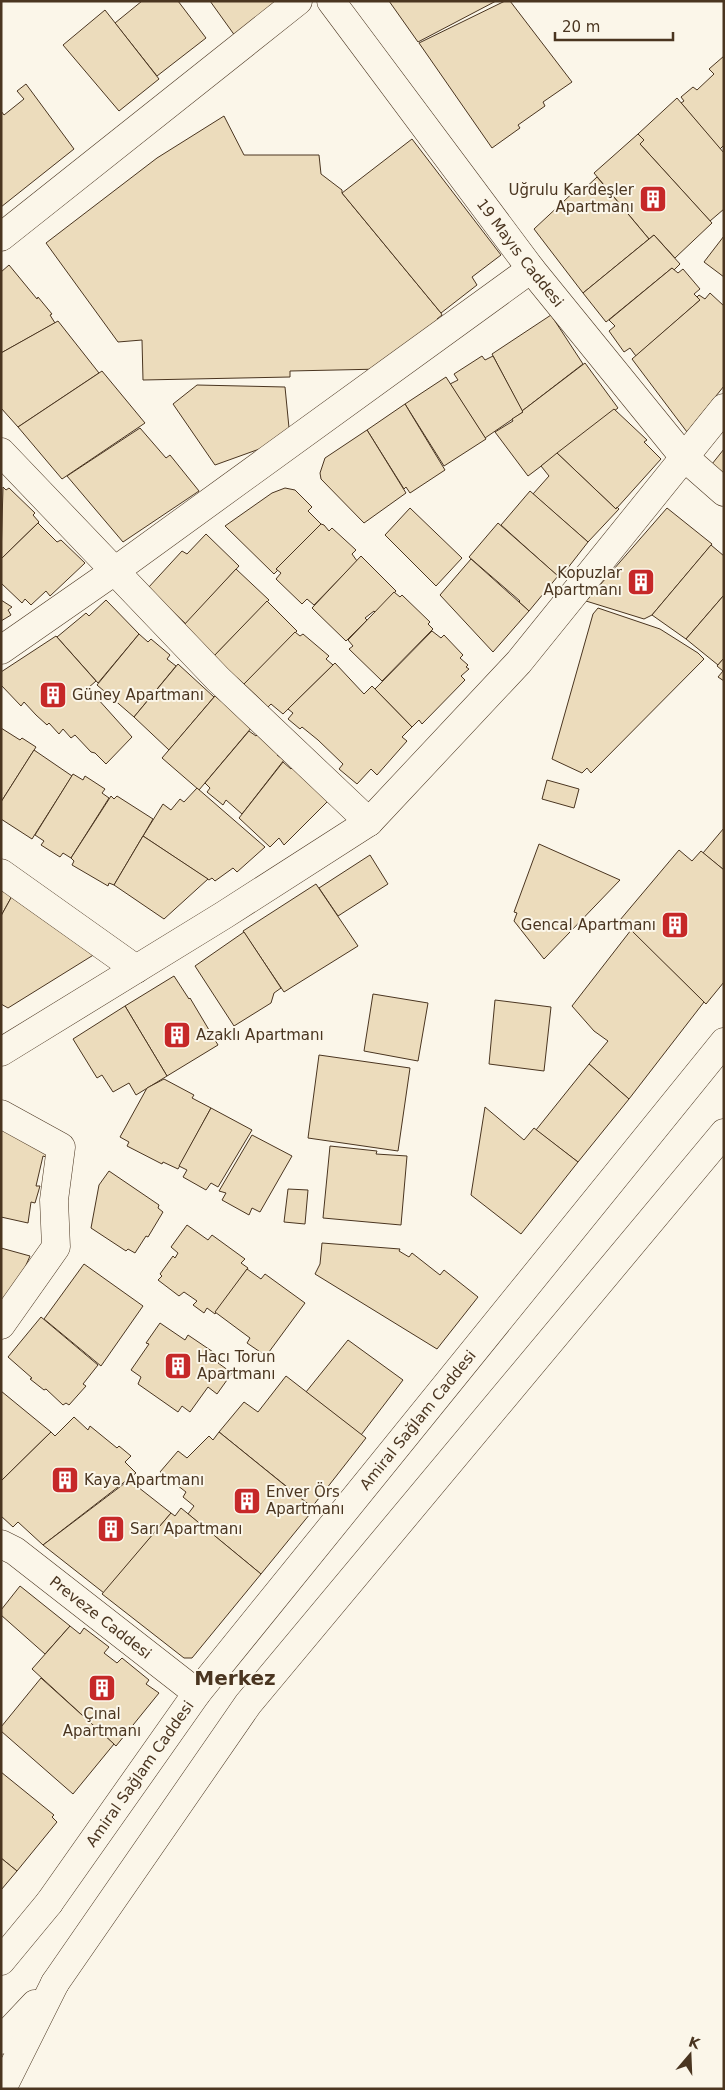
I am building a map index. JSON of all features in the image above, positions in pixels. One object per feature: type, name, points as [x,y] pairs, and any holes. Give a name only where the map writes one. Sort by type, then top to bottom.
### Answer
[{"type":"main road","points":[[1,237],[298,1]]},
{"type":"main road","name":"19 Mayıs Caddesi","points":[[331,1],[532,269],[683,456],[724,492]]},
{"type":"main road","points":[[1,650],[116,570],[532,269]]},
{"type":"main road","points":[[1,1052],[369,822],[519,662],[683,456],[724,408]]},
{"type":"main road","points":[[1,452],[116,570],[218,679],[369,822]]},
{"type":"main road","points":[[1,873],[136,969]]},
{"type":"main road","name":"Amiral Sağlam Caddesi","points":[[1,1961],[48,1903],[197,1693],[724,1042]]},
{"type":"main road","points":[[1,1114],[61,1147],[54,1200],[56,1247],[1,1326]]},
{"type":"main road","points":[[2,2089],[55,1983],[248,1704],[724,1133]]},
{"type":"main road","name":"Preveze Caddesi","points":[[1,1544],[15,1551],[197,1693]]},
{"type":"main road","points":[[1,2040],[55,1983]]},
{"type":"building","points":[[142,1],[178,1],[206,38],[157,76],[115,23]]},
{"type":"building","points":[[210,1],[285,1],[238,40]]},
{"type":"building","points":[[389,1],[496,1],[418,42]]},
{"type":"building","points":[[505,1],[510,1],[572,82],[543,102],[545,106],[518,125],[520,128],[492,148],[419,43]]},
{"type":"building","points":[[105,10],[159,79],[119,111],[63,45]]},
{"type":"building","points":[[724,56],[724,145],[720,149],[681,103],[684,101],[681,97],[693,87],[697,90],[714,74],[709,69]]},
{"type":"building","points":[[26,84],[74,149],[1,207],[1,111],[4,115],[24,99],[17,91]]},
{"type":"building","points":[[677,98],[724,153],[724,209],[710,221],[640,144],[644,140],[638,134]]},
{"type":"building","points":[[224,116],[244,155],[319,155],[321,174],[342,190],[342,193],[441,313],[442,315],[437,319],[440,323],[382,369],[290,371],[290,377],[143,380],[142,340],[118,342],[46,243],[157,158]]},
{"type":"building","name":"Uğrulu Kardeşler Apartmanı","points":[[638,134],[644,140],[640,144],[712,223],[675,258],[654,235],[649,239],[594,173]]},
{"type":"building","points":[[412,139],[501,255],[472,277],[477,285],[441,313],[342,193]]},
{"type":"building","points":[[597,177],[649,239],[583,293],[534,229],[578,188],[581,192]]},
{"type":"building","points":[[654,235],[680,264],[674,270],[672,268],[606,322],[583,293]]},
{"type":"building","points":[[724,236],[724,277],[704,262]]},
{"type":"building","points":[[9,265],[52,314],[50,315],[55,323],[1,353],[1,272]]},
{"type":"building","points":[[672,268],[678,273],[683,269],[700,289],[694,294],[700,300],[636,356],[630,348],[624,352],[609,331],[615,326],[609,320]]},
{"type":"building","points":[[710,293],[724,306],[724,386],[687,432],[632,359],[700,300],[697,297],[699,295],[705,299]]},
{"type":"building","points":[[551,315],[583,364],[522,411],[492,354]]},
{"type":"building","points":[[58,321],[99,373],[18,427],[1,408],[1,353]]},
{"type":"building","points":[[482,356],[485,360],[493,356],[523,412],[485,438],[450,384],[458,380],[454,374]]},
{"type":"building","points":[[585,363],[618,408],[528,476],[495,432],[513,421],[512,419]]},
{"type":"building","points":[[102,371],[145,423],[62,479],[18,427]]},
{"type":"building","points":[[446,377],[486,439],[444,466],[405,404]]},
{"type":"building","points":[[197,385],[285,387],[290,438],[215,465],[173,404]]},
{"type":"building","points":[[405,404],[445,470],[410,493],[406,487],[404,489],[367,430]]},
{"type":"building","points":[[614,409],[647,440],[644,442],[661,459],[616,509],[557,453]]},
{"type":"building","points":[[140,428],[166,458],[170,455],[199,491],[123,542],[67,476]]},
{"type":"building","points":[[367,430],[406,493],[364,523],[321,479],[320,473],[325,458]]},
{"type":"building","points":[[724,449],[724,474],[712,464]]},
{"type":"building","points":[[557,453],[616,509],[617,507],[619,509],[588,542],[533,494],[549,476],[541,466]]},
{"type":"building","points":[[3,487],[6,490],[9,488],[35,513],[33,515],[39,522],[1,559]]},
{"type":"building","points":[[285,488],[295,490],[312,507],[308,511],[321,524],[276,569],[278,570],[274,574],[225,526],[272,493]]},
{"type":"building","points":[[530,491],[588,542],[560,578],[501,525]]},
{"type":"building","points":[[410,508],[462,558],[436,586],[385,535]]},
{"type":"building","name":"Kopuzlar Apartmanı","points":[[667,508],[712,544],[652,615],[644,619],[586,601]]},
{"type":"building","points":[[38,523],[57,542],[61,540],[85,563],[50,596],[46,591],[31,605],[25,599],[22,603],[1,583],[1,559]]},
{"type":"building","points":[[498,523],[558,576],[529,611],[469,557]]},
{"type":"building","points":[[321,524],[329,531],[332,528],[356,550],[352,554],[357,561],[314,605],[307,599],[302,604],[276,579],[281,573],[276,569]]},
{"type":"building","points":[[206,534],[239,566],[186,624],[148,588],[182,551],[187,554]]},
{"type":"building","points":[[711,545],[724,556],[724,595],[686,639],[652,615]]},
{"type":"building","points":[[361,556],[396,591],[376,613],[374,611],[365,618],[367,620],[346,641],[312,608]]},
{"type":"building","points":[[471,559],[529,611],[493,652],[440,595]]},
{"type":"building","points":[[236,569],[269,600],[214,656],[183,626]]},
{"type":"building","points":[[394,592],[400,597],[402,595],[430,622],[428,624],[433,629],[382,681],[349,649],[353,646],[348,640]]},
{"type":"building","points":[[724,595],[724,658],[718,665],[686,639]]},
{"type":"building","points":[[1,600],[12,607],[8,610],[11,615],[1,621]]},
{"type":"building","points":[[106,600],[139,634],[98,683],[57,637],[86,613],[89,616]]},
{"type":"building","points":[[267,601],[297,631],[244,684],[213,657]]},
{"type":"building","points":[[598,608],[660,629],[698,653],[704,659],[591,773],[587,768],[582,773],[552,759],[593,614]]},
{"type":"building","points":[[432,631],[441,638],[444,635],[463,655],[460,658],[468,665],[466,667],[469,669],[461,676],[465,680],[422,724],[419,720],[412,727],[375,689]]},
{"type":"building","points":[[295,632],[300,636],[303,634],[329,656],[326,659],[333,665],[283,714],[271,704],[268,707],[244,684]]},
{"type":"building","points":[[139,634],[148,642],[151,639],[170,655],[167,659],[176,666],[134,717],[97,685]]},
{"type":"building","name":"Güney Apartmanı","points":[[56,636],[96,681],[88,688],[132,737],[106,764],[75,735],[71,738],[63,729],[59,734],[24,702],[21,706],[1,685],[1,672]]},
{"type":"building","points":[[724,658],[724,681],[718,677],[723,671],[717,666]]},
{"type":"building","points":[[335,663],[364,694],[372,686],[412,727],[402,737],[407,741],[377,775],[371,769],[357,784],[339,769],[343,764],[318,740],[288,719],[293,713],[288,709]]},
{"type":"building","points":[[178,664],[214,697],[169,750],[134,717]]},
{"type":"building","points":[[215,696],[252,727],[199,790],[162,758]]},
{"type":"building","points":[[1,728],[36,747],[1,802]]},
{"type":"building","points":[[249,731],[256,736],[258,734],[280,753],[277,755],[284,760],[242,814],[226,800],[223,805],[207,792],[210,788],[205,783]]},
{"type":"building","points":[[34,750],[72,776],[32,839],[1,819],[1,802]]},
{"type":"building","points":[[283,762],[291,769],[297,763],[333,796],[284,845],[279,838],[270,847],[239,818]]},
{"type":"building","points":[[73,774],[83,780],[85,776],[105,789],[102,793],[109,798],[71,858],[63,853],[60,857],[41,845],[44,841],[35,835]]},
{"type":"building","points":[[547,780],[579,789],[574,808],[542,799]]},
{"type":"building","points":[[197,788],[265,847],[237,872],[233,868],[215,881],[212,878],[209,880],[143,836],[163,804],[171,810],[180,799],[184,802]]},
{"type":"building","points":[[111,796],[114,799],[117,796],[153,819],[114,885],[109,883],[108,886],[72,865],[74,861],[71,858]]},
{"type":"building","points":[[724,828],[724,870],[703,853]]},
{"type":"building","points":[[143,836],[208,879],[164,919],[114,885]]},
{"type":"building","points":[[539,844],[620,880],[544,959],[514,921],[517,913],[514,912]]},
{"type":"building","name":"Gencal Apartmanı","points":[[679,850],[692,861],[701,851],[724,870],[724,982],[706,1004],[620,920]]},
{"type":"building","points":[[370,855],[388,884],[338,916],[319,888]]},
{"type":"building","points":[[316,884],[358,946],[284,992],[243,931]]},
{"type":"building","points":[[1,890],[12,896],[1,916]]},
{"type":"building","points":[[12,896],[95,954],[8,1008],[1,1004],[1,916]]},
{"type":"building","points":[[631,930],[704,1002],[629,1099],[589,1064],[608,1041],[594,1031],[572,1006]]},
{"type":"building","points":[[244,932],[281,988],[274,993],[271,1003],[234,1026],[195,966]]},
{"type":"building","name":"Azaklı Apartmanı","points":[[174,976],[190,998],[218,1045],[167,1076],[125,1006]]},
{"type":"building","points":[[373,994],[428,1003],[418,1061],[364,1051]]},
{"type":"building","points":[[495,1000],[551,1007],[544,1071],[489,1064]]},
{"type":"building","points":[[125,1006],[167,1076],[136,1095],[129,1083],[113,1092],[102,1075],[97,1078],[73,1039]]},
{"type":"building","points":[[319,1055],[410,1068],[398,1151],[308,1138]]},
{"type":"building","points":[[589,1064],[629,1099],[578,1162],[536,1130]]},
{"type":"building","points":[[164,1079],[194,1095],[192,1098],[211,1108],[178,1169],[163,1162],[162,1164],[127,1146],[129,1142],[120,1137],[147,1088]]},
{"type":"building","points":[[485,1107],[524,1140],[534,1128],[578,1162],[521,1234],[471,1195]]},
{"type":"building","points":[[211,1108],[252,1130],[218,1187],[211,1183],[206,1190],[183,1177],[187,1170],[179,1166]]},
{"type":"building","points":[[1,1129],[48,1149],[46,1157],[43,1156],[36,1186],[40,1186],[35,1203],[31,1202],[28,1223],[1,1217]]},
{"type":"building","points":[[252,1135],[292,1156],[260,1212],[252,1208],[249,1215],[222,1200],[226,1193],[219,1191]]},
{"type":"building","points":[[330,1146],[377,1151],[376,1154],[407,1156],[401,1225],[323,1218]]},
{"type":"building","points":[[109,1171],[159,1205],[158,1208],[163,1212],[148,1237],[146,1236],[135,1253],[128,1249],[126,1251],[91,1228],[99,1185]]},
{"type":"building","points":[[288,1189],[308,1190],[305,1224],[284,1222]]},
{"type":"building","points":[[187,1225],[208,1240],[212,1235],[245,1259],[241,1263],[248,1268],[215,1314],[207,1308],[204,1313],[193,1305],[197,1301],[184,1292],[179,1296],[158,1280],[173,1256],[175,1258],[178,1253],[171,1247]]},
{"type":"building","points":[[322,1243],[400,1249],[399,1251],[409,1257],[412,1253],[440,1275],[444,1270],[478,1297],[437,1349],[315,1274],[320,1264]]},
{"type":"building","points":[[1,1248],[30,1256],[9,1304],[1,1302]]},
{"type":"building","points":[[84,1264],[143,1306],[101,1366],[44,1319]]},
{"type":"building","name":"Hacı Torun Apartmanı","points":[[247,1269],[261,1279],[265,1274],[305,1303],[266,1356],[247,1343],[250,1338],[215,1312]]},
{"type":"building","points":[[41,1317],[98,1365],[83,1384],[86,1386],[69,1405],[66,1403],[63,1405],[46,1389],[44,1390],[30,1379],[32,1378],[8,1357]]},
{"type":"building","name":"Hacı Torun Apartmanı","points":[[160,1323],[185,1340],[188,1335],[222,1358],[218,1363],[232,1373],[217,1394],[208,1387],[190,1412],[182,1406],[178,1412],[138,1384],[141,1377],[131,1370],[149,1344],[146,1343]]},
{"type":"building","points":[[348,1340],[403,1380],[361,1435],[306,1392]]},
{"type":"building","points":[[286,1376],[366,1438],[312,1507],[219,1432],[244,1402],[258,1412]]},
{"type":"building","points":[[1,1391],[51,1432],[1,1481]]},
{"type":"building","name":"Kaya Apartmanı","points":[[74,1417],[88,1430],[90,1426],[117,1448],[119,1446],[131,1456],[125,1462],[136,1473],[43,1545],[18,1522],[13,1527],[1,1516],[1,1481],[51,1432],[55,1436]]},
{"type":"building","name":"Enver Örs Apartmanı","points":[[219,1432],[314,1509],[261,1574],[188,1514],[194,1506],[183,1497],[186,1492],[160,1472],[178,1451],[187,1458],[209,1436],[213,1440]]},
{"type":"building","name":"Sarı Apartmanı","points":[[129,1480],[171,1513],[104,1593],[43,1545]]},
{"type":"building","points":[[181,1508],[261,1574],[192,1658],[184,1658],[102,1594],[171,1513],[175,1516]]},
{"type":"building","points":[[20,1586],[70,1626],[45,1654],[1,1615],[1,1610]]},
{"type":"building","name":"Çınal Apartmanı","points":[[70,1626],[80,1634],[84,1628],[109,1647],[104,1653],[117,1663],[122,1658],[149,1680],[146,1684],[159,1693],[116,1746],[32,1669]]},
{"type":"building","points":[[41,1678],[114,1744],[73,1794],[1,1731],[1,1727]]},
{"type":"building","points":[[1,1772],[54,1815],[52,1817],[57,1822],[17,1871],[1,1858]]},
{"type":"building","points":[[1,1858],[17,1871],[1,1890]]},
{"type":"place","name":"Uğrulu Kardeşler Apartmanı","points":[[653,199]]},
{"type":"place","name":"Kopuzlar Apartmanı","points":[[641,582]]},
{"type":"place","name":"Güney Apartmanı","points":[[53,695]]},
{"type":"place","name":"Gencal Apartmanı","points":[[675,925]]},
{"type":"place","name":"Azaklı Apartmanı","points":[[177,1035]]},
{"type":"place","name":"Hacı Torun Apartmanı","points":[[178,1366]]},
{"type":"place","name":"Kaya Apartmanı","points":[[65,1480]]},
{"type":"place","name":"Enver Örs Apartmanı","points":[[247,1501]]},
{"type":"place","name":"Sarı Apartmanı","points":[[111,1529]]},
{"type":"place","name":"Çınal Apartmanı","points":[[102,1688]]},
{"type":"district","name":"Merkez","points":[[235,1678]]}]
